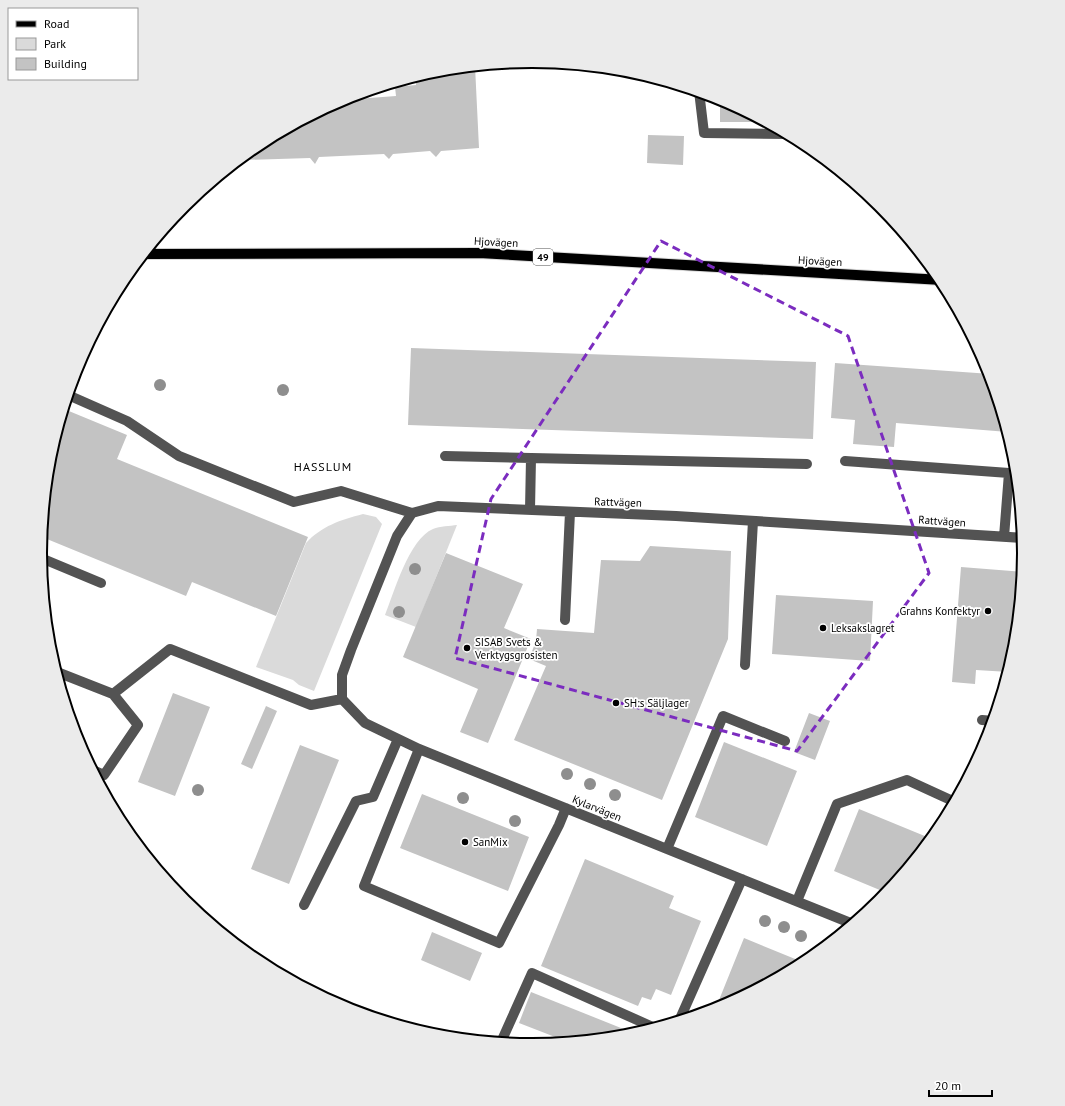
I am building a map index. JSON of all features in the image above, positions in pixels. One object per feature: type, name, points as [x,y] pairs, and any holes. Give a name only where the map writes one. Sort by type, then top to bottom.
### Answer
[{"type":"main road","name":"Hjovägen","points":[[150,254],[479,253],[934,280]]},
{"type":"street","points":[[700,97],[704,133],[776,134]]},
{"type":"street","points":[[73,397],[127,421],[179,456],[294,502],[341,491],[412,514],[397,536],[350,650],[342,675],[342,699],[311,705],[170,649],[113,694]]},
{"type":"street","points":[[445,456],[807,464]]},
{"type":"street","points":[[530,510],[531,458]]},
{"type":"street","points":[[845,460],[1009,473],[1013,486],[1004,537]]},
{"type":"street","name":"Rattvägen","points":[[412,514],[438,506],[753,521],[1018,538]]},
{"type":"street","points":[[564,620],[570,512]]},
{"type":"street","points":[[745,665],[753,521]]},
{"type":"street","points":[[47,561],[101,583]]},
{"type":"street","points":[[63,675],[113,694],[138,725],[104,775],[100,773]]},
{"type":"street","name":"Kylarvägen","points":[[342,699],[365,723],[419,749],[848,922]]},
{"type":"street","points":[[667,849],[723,716],[785,741]]},
{"type":"street","points":[[982,720],[988,720]]},
{"type":"street","points":[[304,904],[356,801],[373,797],[398,739]]},
{"type":"street","points":[[419,749],[364,886],[499,943],[559,825],[566,808]]},
{"type":"street","points":[[796,901],[837,804],[907,780],[951,800]]},
{"type":"street","points":[[682,1015],[742,879]]},
{"type":"street","points":[[503,1037],[532,973],[647,1024]]},
{"type":"highlighted area","points":[[661,241],[848,336],[929,573],[797,751],[455,658],[491,499]]},
{"type":"green space","points":[[363,514],[376,517],[382,524],[314,691],[299,685],[293,680],[256,667],[306,543],[318,532],[332,524]]},
{"type":"green space","points":[[457,525],[416,627],[385,615],[403,568],[424,535],[433,529]]},
{"type":"building","points":[[475,71],[479,148],[441,151],[436,157],[430,151],[393,154],[389,159],[384,154],[319,157],[315,164],[310,158],[248,160],[290,133],[347,104],[361,99],[396,96],[395,87],[416,85],[416,82]]},
{"type":"building","points":[[720,105],[754,122],[720,122]]},
{"type":"building","points":[[648,135],[684,136],[683,165],[647,163]]},
{"type":"building","points":[[411,348],[816,362],[813,439],[408,425]]},
{"type":"building","points":[[835,363],[983,373],[1002,432],[896,423],[894,447],[853,444],[855,420],[831,418]]},
{"type":"building","points":[[69,411],[127,435],[117,459],[308,537],[276,616],[192,582],[186,596],[47,539],[51,490],[56,458]]},
{"type":"building","name":"SH:s Säljlager","points":[[650,546],[731,551],[728,639],[662,800],[514,740],[546,666],[529,659],[536,641],[537,629],[594,633],[601,560],[640,561]]},
{"type":"building","name":"SISAB Svets & Verktygsgrosisten","points":[[446,553],[523,584],[504,628],[531,639],[488,743],[460,732],[478,689],[403,657]]},
{"type":"building","name":"Grahns Konfektyr","points":[[961,567],[1017,572],[1014,616],[1009,648],[1003,672],[976,670],[975,684],[952,682]]},
{"type":"building","name":"Leksakslagret","points":[[776,595],[873,601],[870,661],[772,654]]},
{"type":"building","points":[[173,693],[210,707],[175,796],[138,782]]},
{"type":"building","points":[[266,706],[277,711],[252,769],[241,764]]},
{"type":"building","points":[[809,713],[830,721],[815,760],[794,752]]},
{"type":"building","points":[[724,742],[797,771],[767,846],[695,817]]},
{"type":"building","points":[[300,745],[339,760],[289,884],[251,869]]},
{"type":"building","name":"SanMix","points":[[422,794],[529,837],[508,891],[400,848]]},
{"type":"building","points":[[859,809],[926,837],[898,873],[881,891],[834,871]]},
{"type":"building","points":[[585,859],[674,896],[669,908],[701,921],[671,995],[656,989],[651,1000],[642,997],[638,1006],[541,966]]},
{"type":"building","points":[[432,932],[482,953],[470,981],[421,960]]},
{"type":"building","points":[[744,938],[797,960],[747,988],[718,1002]]},
{"type":"building","points":[[531,992],[625,1029],[596,1034],[556,1037],[519,1023]]},
{"type":"place","name":"Grahns Konfektyr","points":[[988,611]]},
{"type":"place","name":"Leksakslagret","points":[[823,628]]},
{"type":"place","name":"SISAB Svets & Verktygsgrosisten","points":[[467,648]]},
{"type":"place","name":"SH:s Säljlager","points":[[616,703]]},
{"type":"place","name":"SanMix","points":[[465,842]]},
{"type":"district","name":"HASSLUM","points":[[323,467]]}]
